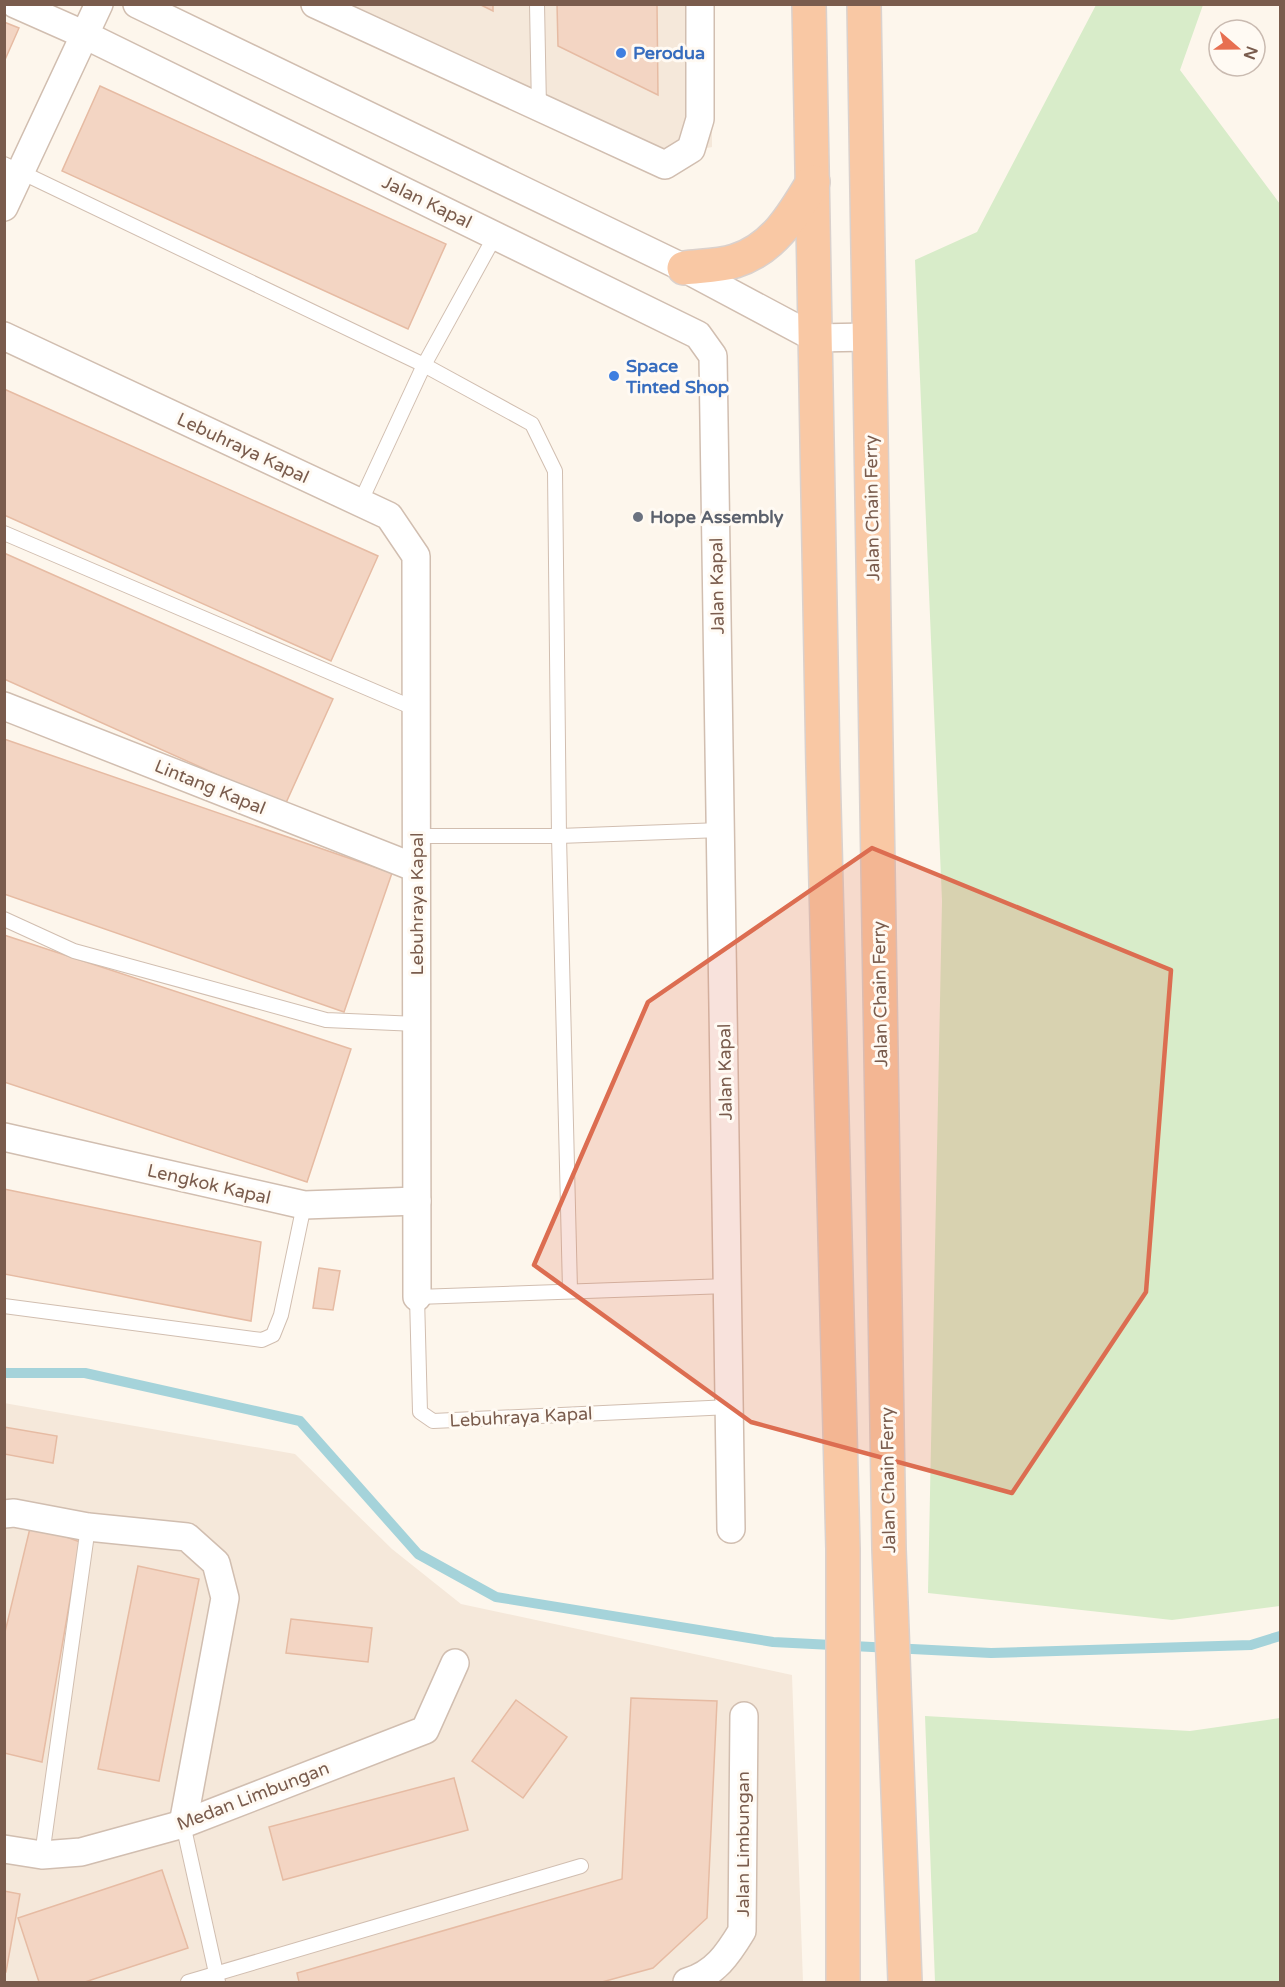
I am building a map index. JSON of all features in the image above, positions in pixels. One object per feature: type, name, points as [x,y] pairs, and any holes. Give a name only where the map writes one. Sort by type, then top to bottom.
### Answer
[{"type":"highway","points":[[809,4],[843,1549],[845,1890],[843,1983]]},
{"type":"highway","name":"Jalan Chain Ferry","points":[[864,4],[889,1549],[904,1983]]},
{"type":"highway","points":[[684,268],[736,261],[766,244],[786,226],[813,182]]},
{"type":"street","name":"Jalan Kapal","points":[[15,4],[85,35],[698,335],[714,356],[731,1529]]},
{"type":"street","points":[[4,207],[13,168],[85,35],[99,4]]},
{"type":"street","points":[[137,4],[684,268],[815,338],[869,337]]},
{"type":"street","points":[[315,4],[665,165],[691,149],[699,119],[700,4]]},
{"type":"street","name":"Lebuhraya Kapal","points":[[4,336],[389,516],[416,556],[417,1298]]},
{"type":"street","name":"Lintang Kapal","points":[[4,706],[416,868]]},
{"type":"street","name":"Lengkok Kapal","points":[[4,1137],[304,1205],[417,1201]]},
{"type":"street","points":[[4,1514],[14,1513],[88,1527],[188,1538],[216,1563],[225,1598],[183,1824]]},
{"type":"street","name":"Medan Limbungan","points":[[4,1850],[42,1855],[81,1852],[183,1824],[425,1730],[455,1663]]},
{"type":"street","name":"Jalan Limbungan","points":[[687,1983],[702,1978],[726,1958],[742,1930],[744,1716]]},
{"type":"lane","points":[[537,4],[539,108]]},
{"type":"lane","points":[[13,168],[423,365],[532,424],[555,471],[559,836],[570,1290]]},
{"type":"lane","points":[[360,503],[423,365],[495,236]]},
{"type":"lane","points":[[4,532],[416,709]]},
{"type":"lane","points":[[417,836],[559,836],[721,831]]},
{"type":"lane","points":[[4,919],[74,951],[326,1020],[417,1024]]},
{"type":"lane","points":[[4,1306],[262,1340],[273,1335],[281,1315],[304,1205]]},
{"type":"lane","points":[[417,1298],[570,1290],[728,1286]]},
{"type":"lane","name":"Lebuhraya Kapal","points":[[417,1298],[420,1412],[433,1421],[729,1407]]},
{"type":"lane","points":[[42,1855],[88,1527]]},
{"type":"lane","points":[[183,1824],[217,1978]]},
{"type":"lane","points":[[188,1983],[217,1978],[581,1866]]},
{"type":"highlighted area","points":[[872,848],[1171,970],[1146,1292],[1012,1493],[751,1422],[534,1265],[648,1002]]},
{"type":"shaded area","points":[[317,5],[712,5],[712,147],[642,161]]},
{"type":"shaded area","points":[[4,1403],[295,1454],[392,1549],[461,1604],[792,1675],[803,1982],[5,1982]]},
{"type":"green space","points":[[1096,5],[1203,5],[1180,70],[1280,204],[1280,1606],[1172,1620],[928,1593],[942,901],[915,260],[977,232]]},
{"type":"green space","points":[[925,1716],[1190,1731],[1280,1718],[1280,1982],[935,1982]]},
{"type":"building","points":[[479,4],[493,4],[493,11]]},
{"type":"building","points":[[557,4],[657,4],[658,95],[558,46]]},
{"type":"building","points":[[4,22],[19,28],[4,62]]},
{"type":"building","points":[[100,86],[446,244],[408,329],[62,171]]},
{"type":"building","points":[[4,389],[378,556],[331,661],[4,515]]},
{"type":"building","points":[[4,553],[333,699],[285,805],[4,679]]},
{"type":"building","points":[[4,739],[392,873],[344,1012],[4,894]]},
{"type":"building","points":[[4,935],[351,1049],[307,1182],[4,1082]]},
{"type":"building","points":[[4,1189],[261,1242],[251,1321],[4,1274]]},
{"type":"building","points":[[319,1268],[340,1271],[333,1310],[313,1308]]},
{"type":"building","points":[[4,1427],[57,1436],[53,1463],[4,1454]]},
{"type":"building","points":[[31,1524],[80,1542],[42,1762],[4,1753],[4,1636]]},
{"type":"building","points":[[138,1566],[199,1579],[159,1781],[98,1769]]},
{"type":"building","points":[[291,1619],[372,1628],[368,1662],[286,1653]]},
{"type":"building","points":[[631,1698],[717,1701],[707,1918],[653,1968],[602,1982],[299,1982],[297,1973],[622,1879]]},
{"type":"building","points":[[516,1700],[567,1737],[523,1798],[472,1761]]},
{"type":"building","points":[[454,1778],[468,1830],[283,1880],[269,1827]]},
{"type":"building","points":[[162,1870],[188,1948],[85,1982],[39,1982],[18,1918]]},
{"type":"building","points":[[4,1891],[20,1894],[6,1972],[4,1972]]},
{"type":"waterway","points":[[4,1373],[85,1373],[300,1421],[418,1554],[496,1597],[773,1642],[991,1653],[1251,1645],[1280,1636]]},
{"type":"place","name":"Perodua","points":[[621,53]]},
{"type":"place","name":"Space Tinted Shop","points":[[614,376]]},
{"type":"place","name":"Hope Assembly","points":[[638,517]]}]
